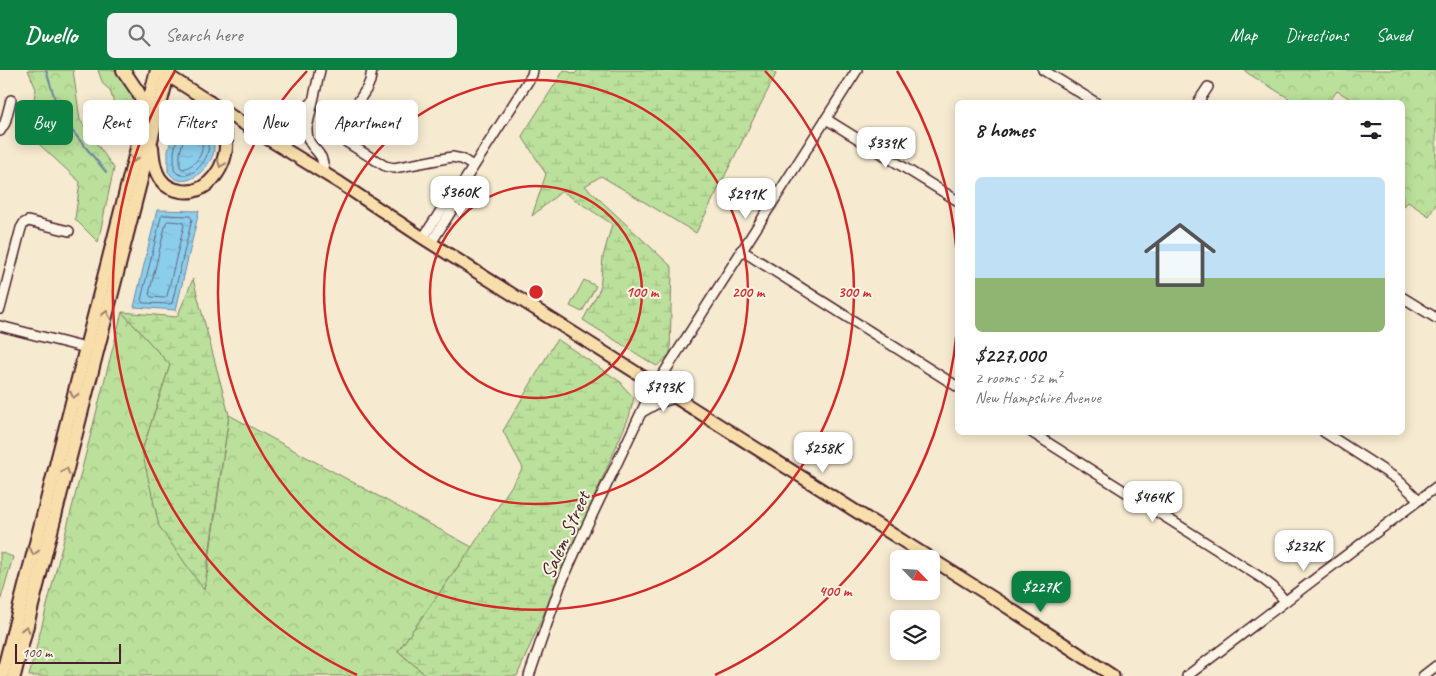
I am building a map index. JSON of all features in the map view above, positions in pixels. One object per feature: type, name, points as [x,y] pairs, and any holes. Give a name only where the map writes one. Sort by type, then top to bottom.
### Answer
[{"type":"highway","points":[[123,70],[141,100]]},
{"type":"highway","points":[[149,105],[163,71]]},
{"type":"highway","points":[[14,676],[151,141],[163,71]]},
{"type":"highway","points":[[151,141],[154,162],[161,180],[172,189],[186,192],[200,189],[213,179],[223,162],[226,145]]},
{"type":"highway","points":[[2,671],[138,145]]},
{"type":"main road","points":[[163,71],[206,100]]},
{"type":"main road","points":[[234,117],[325,173],[427,240],[998,601],[1113,676]]},
{"type":"street","points":[[320,70],[307,135],[309,143],[321,158],[325,173]]},
{"type":"street","points":[[372,70],[370,81],[340,130],[343,140],[385,166],[394,168],[452,157],[462,159],[473,166]]},
{"type":"street","points":[[427,240],[453,192],[463,183],[532,75],[533,70]]},
{"type":"street","name":"Salem Street","points":[[529,676],[560,586],[642,412],[644,404],[857,70]]},
{"type":"street","points":[[1043,70],[1092,100]]},
{"type":"street","points":[[1199,100],[1208,87]]},
{"type":"street","points":[[283,147],[314,98]]},
{"type":"street","points":[[0,131],[5,123],[11,100]]},
{"type":"street","points":[[826,119],[955,199]]},
{"type":"street","points":[[0,309],[24,224],[28,221],[69,231]]},
{"type":"street","points":[[741,250],[955,385]]},
{"type":"street","points":[[1405,299],[1436,318]]},
{"type":"street","points":[[0,326],[86,348]]},
{"type":"street","points":[[642,412],[656,404],[677,397]]},
{"type":"street","points":[[1036,435],[1260,577],[1285,601]]},
{"type":"street","points":[[1329,435],[1397,479],[1419,500]]},
{"type":"street","points":[[1187,676],[1436,487]]},
{"type":"street","points":[[1423,676],[1436,666]]},
{"type":"green space","points":[[28,70],[73,70],[80,120],[83,124],[83,145],[98,145],[114,168],[98,242],[75,219],[80,182],[40,145],[73,145],[73,100],[34,100],[36,89]]},
{"type":"green space","points":[[98,70],[118,70],[137,100],[113,100],[110,90],[103,84]]},
{"type":"green space","points":[[564,70],[575,74],[578,70],[771,70],[776,74],[696,233],[601,176],[585,186],[672,267],[670,354],[657,366],[583,320],[600,289],[603,257],[612,224],[562,191],[532,216],[546,174],[522,136]]},
{"type":"green space","points":[[1244,70],[1436,70],[1436,204],[1429,216],[1408,202],[1405,205],[1405,100],[1353,100],[1337,91],[1330,100],[1292,100]]},
{"type":"green space","points":[[193,279],[229,415],[204,590],[159,526],[142,451],[170,365],[122,312],[177,317]]},
{"type":"green space","points":[[584,280],[596,286],[582,312],[570,306]]},
{"type":"green space","points":[[122,312],[170,365],[142,451],[205,589],[229,415],[472,547],[398,651],[427,676],[29,676]]},
{"type":"green space","points":[[557,339],[622,383],[634,398],[629,417],[517,676],[427,676],[398,651],[472,547],[523,468],[503,431]]},
{"type":"green space","points":[[0,552],[13,557],[0,602]]},
{"type":"water","points":[[170,145],[214,146],[212,156],[205,169],[187,180],[173,178],[168,172]]},
{"type":"water","points":[[157,210],[199,211],[176,310],[134,307]]},
{"type":"waterway","points":[[46,70],[60,116],[106,172]]}]
